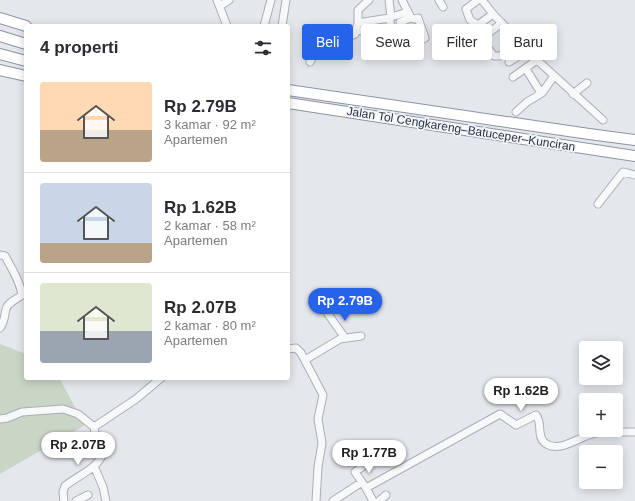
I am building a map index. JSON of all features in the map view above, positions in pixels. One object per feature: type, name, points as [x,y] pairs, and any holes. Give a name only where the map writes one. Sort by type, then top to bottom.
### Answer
[{"type":"highway","points":[[0,18],[24,25]]},
{"type":"highway","points":[[0,36],[24,43]]},
{"type":"highway","points":[[0,54],[24,60]]},
{"type":"highway","points":[[0,70],[24,76]]},
{"type":"highway","name":"Jalan Tol Cengkareng–Batuceper–Kunciran","points":[[290,90],[635,140]]},
{"type":"highway","name":"Jalan Tol Cengkareng–Batuceper–Kunciran","points":[[290,103],[634,156]]},
{"type":"street","points":[[226,24],[219,3],[229,0]]},
{"type":"street","points":[[265,24],[271,0]]},
{"type":"street","points":[[282,24],[286,0]]},
{"type":"street","points":[[310,62],[315,53],[353,36],[357,27],[358,10],[369,0]]},
{"type":"street","points":[[389,0],[392,17],[410,15]]},
{"type":"street","points":[[402,0],[410,15],[414,20],[418,18],[420,24]]},
{"type":"street","points":[[440,0],[443,8]]},
{"type":"street","points":[[478,0],[466,9],[470,20],[478,25],[493,14]]},
{"type":"street","points":[[482,0],[502,23]]},
{"type":"street","points":[[400,22],[410,15]]},
{"type":"street","points":[[389,18],[394,36],[371,38],[366,32],[357,27],[389,18]]},
{"type":"street","points":[[500,24],[482,38],[494,56],[500,56]]},
{"type":"street","points":[[513,77],[537,60],[603,120]]},
{"type":"street","points":[[526,69],[541,93]]},
{"type":"street","points":[[516,112],[527,102],[541,93],[554,76]]},
{"type":"street","points":[[573,94],[586,83]]},
{"type":"street","points":[[598,204],[623,172],[635,175]]},
{"type":"street","points":[[0,255],[5,256],[24,294],[8,305],[6,310],[6,318],[0,328]]},
{"type":"street","points":[[330,306],[327,310],[328,314],[345,338]]},
{"type":"street","points":[[305,360],[345,338],[361,336]]},
{"type":"street","points":[[290,349],[299,350],[323,395],[318,419],[322,443],[318,467],[316,501]]},
{"type":"street","points":[[94,426],[136,399],[159,380]]},
{"type":"street","points":[[0,419],[22,412],[63,409],[78,414],[94,426],[95,433],[104,449],[102,456],[94,466],[65,486],[63,492],[64,501]]},
{"type":"street","points":[[333,501],[497,415],[503,415],[516,425],[536,415],[540,422],[540,433],[542,440],[553,446],[564,445],[595,433],[635,432]]},
{"type":"street","points":[[372,460],[355,472],[373,501]]},
{"type":"street","points":[[94,466],[103,487],[106,501]]},
{"type":"street","points":[[76,501],[88,495]]},
{"type":"street","points":[[379,501],[386,496]]},
{"type":"green space","points":[[0,344],[24,353],[24,380],[60,380],[85,425],[0,474]]}]
